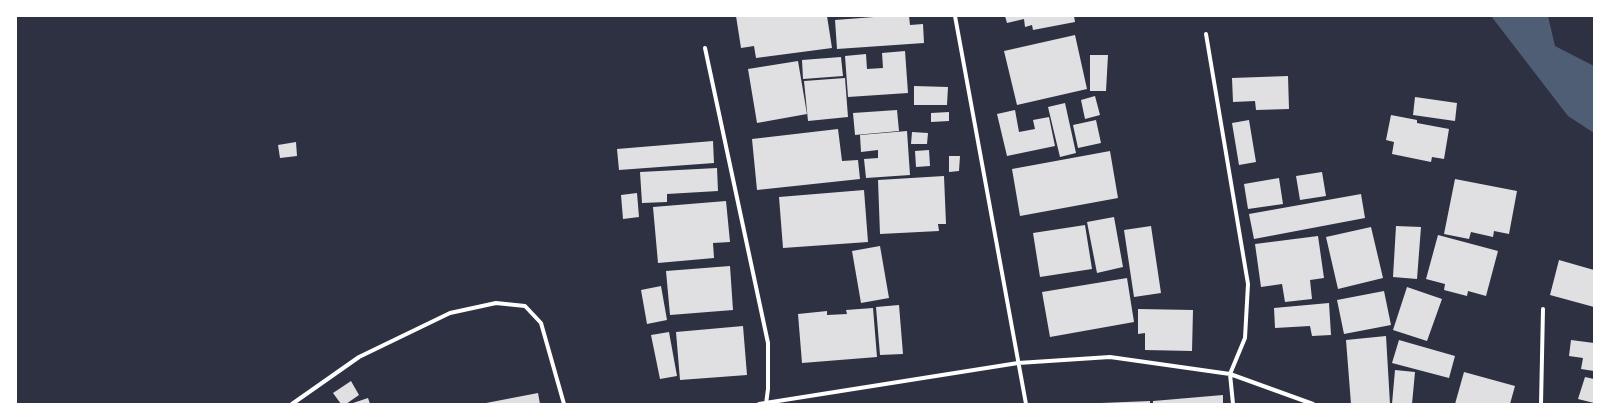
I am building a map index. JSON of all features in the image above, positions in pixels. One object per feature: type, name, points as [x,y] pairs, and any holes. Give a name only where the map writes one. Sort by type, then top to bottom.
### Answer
[{"type":"street","points":[[955,16],[1026,404]]},
{"type":"street","points":[[1206,34],[1248,284],[1245,338],[1230,374],[1234,404]]},
{"type":"street","points":[[705,48],[768,343],[768,389],[766,403]]},
{"type":"street","points":[[292,404],[359,357],[450,313],[496,304],[525,306],[540,323],[564,404]]},
{"type":"street","points":[[1541,404],[1543,309]]},
{"type":"street","points":[[759,404],[1018,363],[1110,357],[1230,374],[1313,404]]},
{"type":"water","points":[[1491,16],[1548,16],[1555,46],[1594,66],[1594,133],[1568,116]]},
{"type":"building","points":[[736,16],[827,16],[832,48],[756,58],[754,46],[741,48]]},
{"type":"building","points":[[909,16],[910,25],[923,24],[924,43],[837,49],[835,20]]},
{"type":"building","points":[[1005,16],[1074,16],[1075,22],[1033,30],[1032,25],[1025,27],[1024,19],[1007,23]]},
{"type":"building","points":[[1075,35],[1087,89],[1017,105],[1004,51]]},
{"type":"building","points":[[905,51],[908,93],[848,97],[845,56],[866,54],[867,69],[883,68],[882,53]]},
{"type":"building","points":[[1090,55],[1108,55],[1106,91],[1090,91]]},
{"type":"building","points":[[841,57],[843,76],[803,79],[802,60]]},
{"type":"building","points":[[798,61],[807,114],[757,123],[748,69]]},
{"type":"building","points":[[1288,76],[1289,109],[1256,110],[1255,101],[1233,102],[1232,78]]},
{"type":"building","points":[[845,78],[848,117],[808,121],[804,81]]},
{"type":"building","points":[[914,86],[948,87],[947,105],[914,105]]},
{"type":"building","points":[[1095,96],[1100,115],[1085,119],[1081,100]]},
{"type":"building","points":[[1415,97],[1457,103],[1455,121],[1413,115]]},
{"type":"building","points":[[1065,103],[1076,153],[1060,157],[1048,107]]},
{"type":"building","points":[[897,110],[899,131],[855,135],[853,113]]},
{"type":"building","points":[[1015,110],[1019,132],[1035,129],[1033,120],[1049,117],[1055,146],[1007,156],[997,114]]},
{"type":"building","points":[[949,112],[949,121],[931,122],[931,113]]},
{"type":"building","points":[[1391,115],[1417,120],[1417,123],[1449,129],[1444,159],[1432,157],[1431,162],[1392,154],[1394,142],[1386,140]]},
{"type":"building","points":[[1096,120],[1101,143],[1078,148],[1073,125]]},
{"type":"building","points":[[1249,120],[1256,162],[1239,165],[1232,123]]},
{"type":"building","points":[[838,129],[842,161],[858,160],[860,179],[757,190],[752,139]]},
{"type":"building","points":[[907,131],[910,175],[866,178],[864,159],[878,158],[878,150],[861,152],[860,135]]},
{"type":"building","points":[[912,132],[928,133],[927,144],[911,144]]},
{"type":"building","points":[[713,141],[714,163],[619,170],[617,149]]},
{"type":"building","points":[[296,142],[297,156],[280,158],[278,145]]},
{"type":"building","points":[[929,150],[930,166],[916,167],[915,151]]},
{"type":"building","points":[[1110,151],[1118,198],[1020,216],[1012,169]]},
{"type":"building","points":[[949,156],[960,156],[959,171],[949,172]]},
{"type":"building","points":[[717,168],[718,191],[667,194],[667,202],[642,203],[640,172]]},
{"type":"building","points":[[1322,172],[1326,196],[1300,200],[1296,176]]},
{"type":"building","points":[[944,176],[946,224],[938,224],[939,231],[880,234],[878,180]]},
{"type":"building","points":[[1279,178],[1283,204],[1248,209],[1244,184]]},
{"type":"building","points":[[1455,179],[1517,191],[1509,234],[1494,231],[1493,237],[1471,232],[1469,239],[1444,234]]},
{"type":"building","points":[[864,190],[868,242],[783,248],[779,197]]},
{"type":"building","points":[[637,193],[639,217],[623,219],[621,195]]},
{"type":"building","points":[[1361,194],[1365,218],[1254,239],[1249,214]]},
{"type":"building","points":[[726,201],[730,242],[713,243],[714,258],[658,263],[653,207]]},
{"type":"building","points":[[1114,217],[1123,267],[1097,273],[1087,222]]},
{"type":"building","points":[[1085,225],[1092,269],[1040,277],[1033,233]]},
{"type":"building","points":[[1151,226],[1161,293],[1134,297],[1124,230]]},
{"type":"building","points":[[1396,226],[1421,227],[1417,279],[1393,277]]},
{"type":"building","points":[[1371,227],[1383,278],[1338,289],[1326,237]]},
{"type":"building","points":[[1438,235],[1498,251],[1486,296],[1468,291],[1467,296],[1444,290],[1445,284],[1426,279]]},
{"type":"building","points":[[1318,236],[1324,278],[1310,280],[1312,299],[1285,302],[1282,284],[1261,287],[1255,244]]},
{"type":"building","points":[[880,246],[889,298],[861,303],[852,251]]},
{"type":"building","points":[[1559,260],[1594,270],[1594,307],[1550,295]]},
{"type":"building","points":[[730,266],[733,310],[670,315],[666,271]]},
{"type":"building","points":[[1127,278],[1134,322],[1050,337],[1042,292]]},
{"type":"building","points":[[661,286],[667,320],[647,324],[641,290]]},
{"type":"building","points":[[1407,287],[1442,299],[1427,341],[1393,330]]},
{"type":"building","points":[[1384,291],[1391,325],[1344,334],[1337,300]]},
{"type":"building","points":[[1329,303],[1331,335],[1312,336],[1310,326],[1275,328],[1274,308]]},
{"type":"building","points":[[899,305],[903,354],[880,355],[876,307]]},
{"type":"building","points":[[873,308],[877,357],[802,363],[798,314],[827,311],[827,315],[847,314],[846,310]]},
{"type":"building","points":[[1138,309],[1193,310],[1192,351],[1145,350],[1145,333],[1138,334]]},
{"type":"building","points":[[743,326],[747,375],[680,380],[676,332]]},
{"type":"building","points":[[669,332],[677,376],[660,379],[651,335]]},
{"type":"building","points":[[1386,336],[1390,404],[1351,404],[1346,340]]},
{"type":"building","points":[[1399,340],[1455,356],[1449,378],[1392,363]]},
{"type":"building","points":[[1571,340],[1594,343],[1594,371],[1581,369],[1583,358],[1569,356]]},
{"type":"building","points":[[1395,370],[1415,372],[1412,404],[1392,404]]},
{"type":"building","points":[[1464,372],[1515,386],[1510,404],[1455,404]]},
{"type":"building","points":[[1585,377],[1594,379],[1594,403],[1578,399]]},
{"type":"building","points":[[351,381],[359,395],[346,404],[341,404],[333,393]]},
{"type":"building","points":[[538,393],[540,404],[486,404],[486,403]]},
{"type":"building","points":[[1223,395],[1223,404],[1153,404],[1153,401]]},
{"type":"building","points":[[368,398],[370,404],[350,404]]},
{"type":"building","points":[[1150,401],[1150,404],[1101,404],[1101,403]]}]
